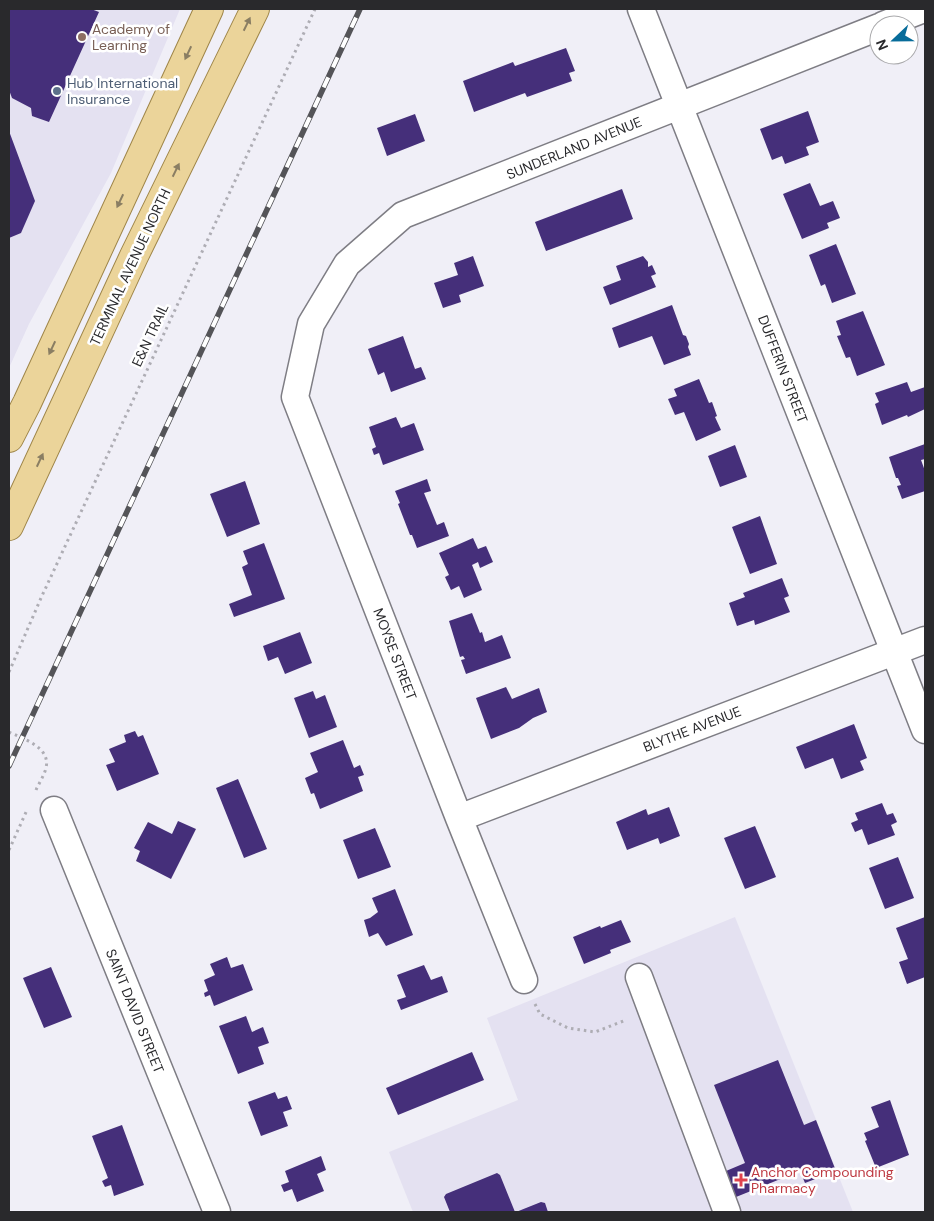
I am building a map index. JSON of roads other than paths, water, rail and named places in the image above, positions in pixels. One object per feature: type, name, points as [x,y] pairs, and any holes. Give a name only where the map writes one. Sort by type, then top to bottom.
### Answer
[{"type":"main road","points":[[9,438],[18,408],[209,9]]},
{"type":"main road","name":"TERMINAL AVENUE NORTH","points":[[9,526],[143,238],[255,9]]},
{"type":"street","name":"DUFFERIN STREET","points":[[641,9],[925,730]]},
{"type":"street","points":[[909,15],[924,9]]},
{"type":"street","name":"SUNDERLAND AVENUE","points":[[311,324],[347,264],[403,215],[869,31]]},
{"type":"street","name":"MOYSE STREET","points":[[311,324],[295,397],[524,980]]},
{"type":"street","name":"BLYTHE AVENUE","points":[[459,818],[925,640]]},
{"type":"street","name":"SAINT DAVID STREET","points":[[44,801],[217,1212]]},
{"type":"street","points":[[639,978],[728,1212]]},
{"type":"railway","points":[[9,766],[360,9]]},
{"type":"place","name":"Academy of Learning","points":[[82,37]]},
{"type":"place","name":"Hub International Insurance","points":[[57,91]]},
{"type":"place","name":"Anchor Compounding Pharmacy","points":[[741,1180]]}]
